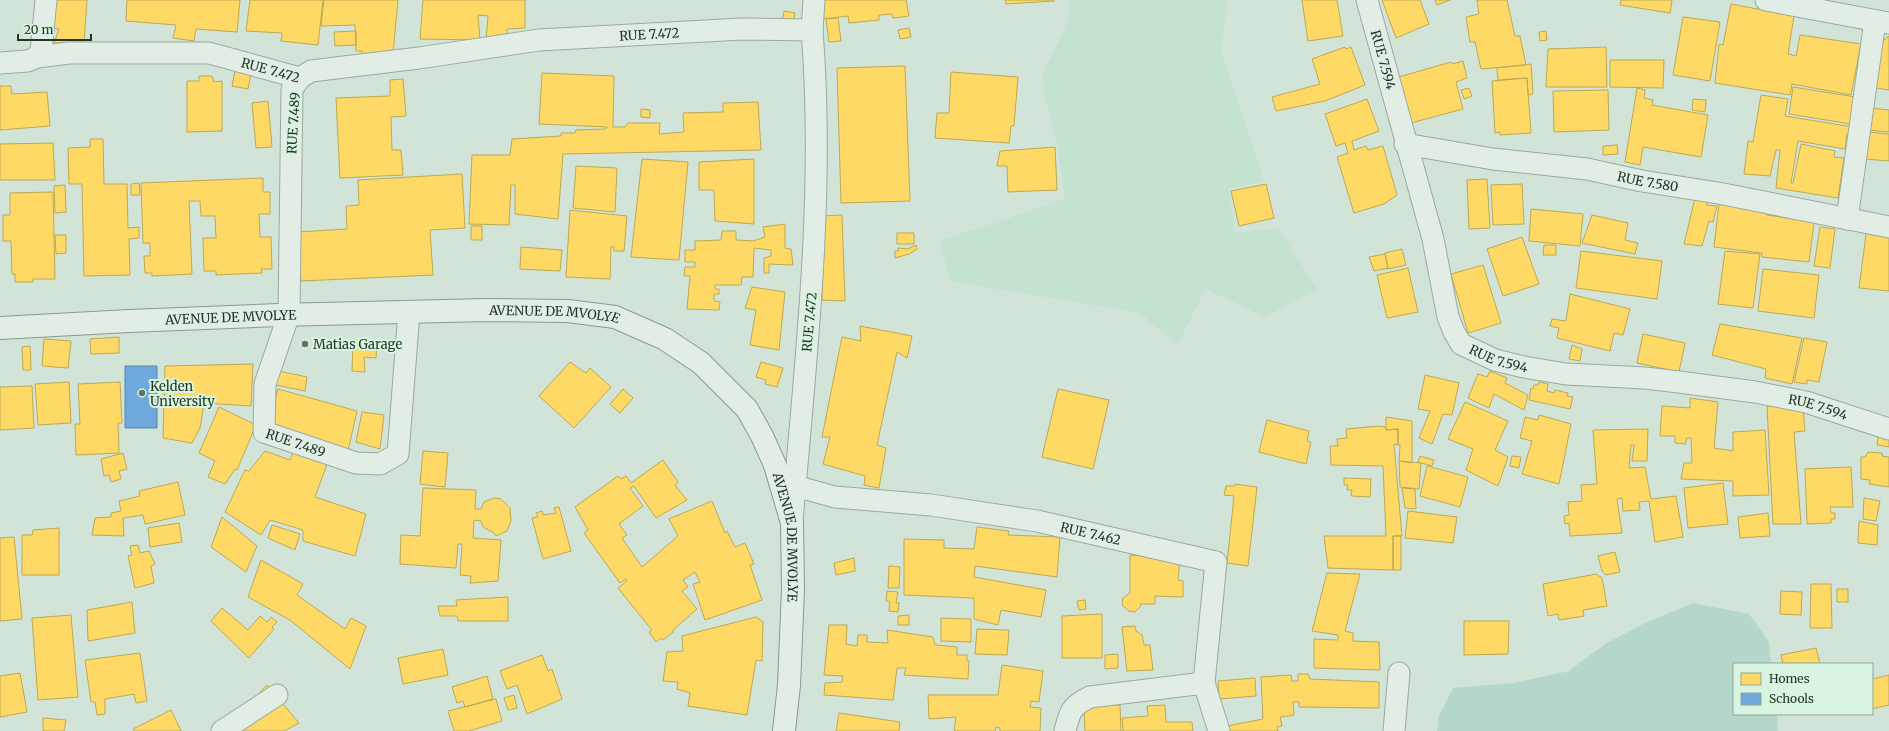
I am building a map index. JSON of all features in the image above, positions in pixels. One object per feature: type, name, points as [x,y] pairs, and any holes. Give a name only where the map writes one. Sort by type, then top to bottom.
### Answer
[{"type":"street","points":[[37,58],[41,51],[46,0]]},
{"type":"street","points":[[812,30],[814,0]]},
{"type":"street","name":"RUE 7.594","points":[[1367,0],[1433,239],[1448,317],[1461,344],[1495,360],[1524,367],[1566,374],[1645,378],[1679,382],[1755,392],[1806,402],[1889,429]]},
{"type":"street","points":[[1766,0],[1882,22],[1847,219]]},
{"type":"street","name":"RUE 7.472","points":[[0,62],[28,61],[37,58],[69,53],[209,53],[300,78],[311,71],[419,58],[539,40],[742,29],[812,30],[816,102],[813,273],[792,523]]},
{"type":"street","name":"RUE 7.489","points":[[300,78],[292,89],[289,314],[265,384],[264,432],[356,463],[380,464],[398,454],[409,312]]},
{"type":"street","name":"RUE 7.580","points":[[1406,144],[1493,159],[1587,169],[1889,227]]},
{"type":"street","name":"AVENUE DE MVOLYE","points":[[0,328],[289,314],[486,310],[568,312],[615,317],[665,339],[701,363],[747,409],[762,436],[775,465],[792,523],[793,596],[789,685],[784,731]]},
{"type":"street","name":"RUE 7.462","points":[[795,486],[835,497],[931,505],[1037,522],[1216,562],[1204,683],[1219,731]]},
{"type":"street","points":[[1394,731],[1399,673]]},
{"type":"street","points":[[1065,731],[1070,712],[1076,704],[1090,697],[1204,683]]},
{"type":"street","points":[[222,731],[276,695]]},
{"type":"green space","points":[[1068,0],[1227,0],[1221,51],[1264,181],[1229,189],[1235,233],[1278,228],[1317,289],[1265,317],[1206,289],[1177,345],[1140,313],[950,281],[940,240],[1005,220],[1065,198],[1057,143],[1044,94],[1043,76],[1046,66],[1065,28],[1070,11]]},
{"type":"shaded area","points":[[1693,603],[1749,614],[1769,642],[1771,663],[1733,663],[1733,715],[1777,715],[1778,731],[1437,731],[1439,716],[1453,688],[1514,683],[1569,671],[1605,644],[1645,623]]},
{"type":"building: Homes","points":[[49,0],[87,0],[84,42],[54,43],[59,29],[48,28]]},
{"type":"building: Homes","points":[[127,0],[240,0],[237,32],[196,29],[194,41],[173,38],[176,25],[126,21]]},
{"type":"building: Homes","points":[[250,0],[323,0],[318,45],[281,41],[282,33],[246,31]]},
{"type":"building: Homes","points":[[324,0],[398,0],[393,54],[362,54],[362,51],[356,51],[355,25],[321,26]]},
{"type":"building: Homes","points":[[423,0],[525,0],[525,28],[507,29],[507,38],[486,40],[488,16],[478,15],[480,40],[420,39]]},
{"type":"building: Homes","points":[[821,0],[906,0],[909,16],[893,18],[892,14],[879,15],[879,20],[849,23],[848,16],[822,19]]},
{"type":"building: Homes","points":[[1005,0],[1054,0],[1054,1],[1006,4]]},
{"type":"building: Homes","points":[[1302,0],[1337,0],[1343,36],[1308,41]]},
{"type":"building: Homes","points":[[1382,0],[1420,0],[1429,24],[1396,38]]},
{"type":"building: Homes","points":[[1435,0],[1450,0],[1437,5]]},
{"type":"building: Homes","points":[[1477,0],[1507,0],[1515,36],[1520,36],[1526,65],[1481,69],[1475,42],[1470,42],[1466,17],[1479,14]]},
{"type":"building: Homes","points":[[1621,0],[1672,0],[1670,13],[1620,5]]},
{"type":"building: Homes","points":[[1731,4],[1794,16],[1788,54],[1796,56],[1800,35],[1861,44],[1851,95],[1792,84],[1790,95],[1715,83],[1719,44],[1723,45]]},
{"type":"building: Homes","points":[[784,11],[795,13],[793,25],[782,23]]},
{"type":"building: Homes","points":[[1683,17],[1720,22],[1710,81],[1673,75]]},
{"type":"building: Homes","points":[[838,18],[841,41],[829,42],[826,19]]},
{"type":"building: Homes","points":[[909,28],[911,37],[900,39],[898,30]]},
{"type":"building: Homes","points":[[356,31],[356,45],[335,46],[334,32]]},
{"type":"building: Homes","points":[[1546,31],[1547,40],[1540,41],[1539,32]]},
{"type":"building: Homes","points":[[1889,36],[1889,90],[1871,87],[1877,45]]},
{"type":"building: Homes","points":[[1345,47],[1346,49],[1351,47],[1365,85],[1325,101],[1276,111],[1272,97],[1320,84],[1312,59]]},
{"type":"building: Homes","points":[[1606,47],[1607,87],[1546,87],[1548,49]]},
{"type":"building: Homes","points":[[1610,60],[1664,60],[1663,88],[1610,87]]},
{"type":"building: Homes","points":[[1463,61],[1467,78],[1456,82],[1463,109],[1407,124],[1395,78],[1451,62],[1452,64]]},
{"type":"building: Homes","points":[[1531,64],[1533,94],[1528,95],[1527,78],[1498,80],[1497,68]]},
{"type":"building: Homes","points":[[905,66],[910,201],[841,203],[837,68]]},
{"type":"building: Homes","points":[[235,71],[251,74],[248,89],[232,86]]},
{"type":"building: Homes","points":[[951,72],[1018,77],[1014,126],[1011,126],[1009,143],[935,138],[937,113],[949,113]]},
{"type":"building: Homes","points":[[542,73],[614,76],[613,127],[625,127],[628,123],[660,123],[659,134],[684,132],[683,113],[723,112],[723,103],[758,102],[761,150],[563,154],[558,219],[515,214],[515,185],[511,185],[509,225],[469,224],[472,155],[510,155],[512,139],[561,136],[561,133],[575,133],[576,130],[606,129],[607,127],[539,124]]},
{"type":"building: Homes","points":[[199,76],[212,76],[214,82],[222,81],[222,131],[187,132],[187,81],[199,81]]},
{"type":"building: Homes","points":[[1527,78],[1531,133],[1500,135],[1500,132],[1495,133],[1492,81]]},
{"type":"building: Homes","points":[[403,79],[406,116],[391,117],[392,150],[401,150],[403,175],[340,178],[336,98],[390,96],[390,80]]},
{"type":"building: Homes","points":[[0,86],[11,86],[12,94],[47,92],[50,126],[0,130]]},
{"type":"building: Homes","points":[[1793,87],[1855,97],[1851,124],[1789,114]]},
{"type":"building: Homes","points":[[1469,88],[1472,96],[1464,99],[1461,90]]},
{"type":"building: Homes","points":[[1637,88],[1645,90],[1644,98],[1653,100],[1652,105],[1708,115],[1701,157],[1643,147],[1640,165],[1625,162]]},
{"type":"building: Homes","points":[[1608,90],[1609,130],[1554,132],[1553,91]]},
{"type":"building: Homes","points":[[1761,95],[1788,99],[1785,116],[1853,127],[1852,135],[1847,134],[1845,149],[1798,141],[1791,183],[1793,183],[1801,144],[1835,151],[1834,157],[1844,158],[1838,198],[1776,188],[1780,150],[1776,150],[1770,176],[1744,174],[1748,141],[1753,142]]},
{"type":"building: Homes","points":[[1367,99],[1379,131],[1352,141],[1354,150],[1366,146],[1368,150],[1383,146],[1397,195],[1384,204],[1354,213],[1337,157],[1348,153],[1345,143],[1336,146],[1325,114]]},
{"type":"building: Homes","points":[[1693,99],[1706,100],[1705,112],[1692,110]]},
{"type":"building: Homes","points":[[268,101],[272,147],[256,148],[252,103]]},
{"type":"building: Homes","points":[[1870,108],[1889,110],[1889,132],[1867,130]]},
{"type":"building: Homes","points":[[641,109],[650,110],[650,118],[641,117]]},
{"type":"building: Homes","points":[[1868,132],[1889,134],[1889,161],[1865,159]]},
{"type":"building: Homes","points":[[90,139],[103,139],[104,184],[127,184],[128,228],[139,227],[139,238],[129,239],[130,275],[84,276],[82,184],[69,184],[68,148],[90,147]]},
{"type":"building: Homes","points":[[53,143],[55,180],[0,180],[0,144]]},
{"type":"building: Homes","points":[[1617,145],[1618,154],[1603,155],[1603,146]]},
{"type":"building: Homes","points":[[1055,147],[1057,190],[1008,192],[1007,166],[997,166],[1000,151]]},
{"type":"building: Homes","points":[[642,159],[688,162],[679,260],[631,257]]},
{"type":"building: Homes","points":[[754,159],[754,224],[715,221],[714,190],[699,190],[699,162]]},
{"type":"building: Homes","points":[[576,166],[617,168],[615,212],[573,208]]},
{"type":"building: Homes","points":[[462,174],[465,228],[430,230],[433,275],[301,281],[298,232],[347,229],[346,206],[359,205],[358,180]]},
{"type":"building: Homes","points":[[263,178],[263,192],[270,192],[270,214],[259,214],[260,237],[271,237],[272,269],[261,269],[262,273],[216,275],[216,271],[204,271],[203,238],[216,238],[215,216],[201,216],[200,201],[189,201],[192,274],[152,276],[152,273],[145,273],[144,256],[150,256],[150,243],[143,243],[141,183]]},
{"type":"building: Homes","points":[[1487,179],[1490,228],[1469,229],[1467,180]]},
{"type":"building: Homes","points":[[139,183],[140,195],[131,195],[131,184]]},
{"type":"building: Homes","points":[[1266,184],[1274,218],[1239,226],[1231,191]]},
{"type":"building: Homes","points":[[1522,184],[1524,224],[1493,225],[1491,185]]},
{"type":"building: Homes","points":[[65,185],[66,212],[55,213],[54,186]]},
{"type":"building: Homes","points":[[53,192],[55,279],[33,279],[33,282],[15,282],[15,274],[12,274],[11,241],[3,241],[3,215],[10,215],[10,193]]},
{"type":"building: Homes","points":[[1695,198],[1707,199],[1707,205],[1717,206],[1713,222],[1709,221],[1702,246],[1684,244]]},
{"type":"building: Homes","points":[[1719,204],[1768,210],[1767,215],[1814,222],[1809,262],[1762,257],[1762,253],[1714,247]]},
{"type":"building: Homes","points":[[1531,209],[1583,214],[1580,246],[1529,241]]},
{"type":"building: Homes","points":[[570,210],[627,216],[624,251],[614,251],[614,247],[611,247],[610,279],[566,277]]},
{"type":"building: Homes","points":[[842,215],[845,301],[822,300],[822,216]]},
{"type":"building: Homes","points":[[1592,215],[1628,223],[1625,240],[1638,243],[1635,254],[1582,243]]},
{"type":"building: Homes","points":[[785,224],[785,248],[791,249],[793,265],[769,264],[769,273],[764,273],[764,258],[771,256],[771,250],[754,248],[753,277],[742,277],[741,285],[715,285],[715,289],[719,289],[719,294],[714,294],[714,301],[720,302],[719,310],[687,309],[690,276],[684,276],[685,267],[695,267],[695,262],[685,262],[685,250],[695,250],[695,241],[721,240],[722,231],[736,231],[736,240],[753,241],[765,237],[763,227]]},
{"type":"building: Homes","points":[[471,226],[482,226],[482,240],[471,240]]},
{"type":"building: Homes","points":[[1820,227],[1835,229],[1830,268],[1814,266]]},
{"type":"building: Homes","points":[[1867,227],[1889,230],[1889,291],[1859,288]]},
{"type":"building: Homes","points":[[897,233],[914,233],[914,244],[897,244]]},
{"type":"building: Homes","points":[[55,235],[66,235],[66,253],[56,254]]},
{"type":"building: Homes","points":[[1522,237],[1539,284],[1503,296],[1487,249]]},
{"type":"building: Homes","points":[[916,245],[917,249],[909,254],[895,258],[895,251],[898,251],[898,248],[908,249]]},
{"type":"building: Homes","points":[[1544,245],[1556,245],[1556,255],[1543,255]]},
{"type":"building: Homes","points":[[521,247],[562,250],[560,271],[520,269]]},
{"type":"building: Homes","points":[[1402,249],[1406,265],[1388,269],[1385,253]]},
{"type":"building: Homes","points":[[1581,251],[1662,261],[1657,299],[1576,288]]},
{"type":"building: Homes","points":[[1725,251],[1760,254],[1753,308],[1718,304]]},
{"type":"building: Homes","points":[[1385,254],[1388,268],[1374,271],[1369,257]]},
{"type":"building: Homes","points":[[1483,265],[1501,323],[1468,333],[1451,274]]},
{"type":"building: Homes","points":[[1408,268],[1418,312],[1387,318],[1377,275]]},
{"type":"building: Homes","points":[[1763,269],[1819,275],[1814,318],[1758,311]]},
{"type":"building: Homes","points":[[752,287],[785,292],[779,350],[750,345],[756,310],[745,308]]},
{"type":"building: Homes","points":[[1570,294],[1630,309],[1623,335],[1614,333],[1610,351],[1557,338],[1559,328],[1550,326],[1552,319],[1566,321]]},
{"type":"building: Homes","points":[[1720,324],[1802,338],[1792,384],[1765,378],[1766,369],[1712,355]]},
{"type":"building: Homes","points":[[860,326],[912,336],[907,358],[897,352],[877,445],[886,448],[879,488],[864,485],[865,476],[823,464],[830,437],[822,437],[842,337],[861,341]]},
{"type":"building: Homes","points":[[1643,334],[1685,343],[1679,372],[1637,363]]},
{"type":"building: Homes","points":[[119,337],[119,353],[91,354],[90,339]]},
{"type":"building: Homes","points":[[1804,338],[1827,342],[1819,382],[1807,380],[1807,384],[1794,382]]},
{"type":"building: Homes","points":[[44,339],[71,341],[68,368],[42,366]]},
{"type":"building: Homes","points":[[377,343],[376,358],[364,357],[365,372],[352,371],[353,344]]},
{"type":"building: Homes","points":[[1572,345],[1582,349],[1580,361],[1569,359]]},
{"type":"building: Homes","points":[[30,346],[31,370],[23,370],[22,347]]},
{"type":"building: Homes","points":[[570,362],[586,373],[590,368],[611,387],[574,428],[539,396]]},
{"type":"building: Homes","points":[[761,362],[783,368],[777,387],[765,384],[766,380],[756,377]]},
{"type":"building: Homes","points":[[253,364],[251,406],[204,403],[200,428],[192,443],[163,438],[165,366]]},
{"type":"building: Homes","points":[[279,371],[307,377],[305,391],[276,385]]},
{"type":"building: Homes","points":[[1490,371],[1507,378],[1505,383],[1528,395],[1524,410],[1494,394],[1489,408],[1468,398],[1478,374],[1487,377]]},
{"type":"building: Homes","points":[[1425,375],[1459,383],[1452,415],[1443,414],[1432,444],[1419,438],[1430,411],[1418,409]]},
{"type":"building: Homes","points":[[69,382],[71,423],[38,425],[35,384]]},
{"type":"building: Homes","points":[[120,382],[122,423],[118,423],[119,453],[76,455],[75,424],[80,424],[78,384]]},
{"type":"building: Homes","points":[[1539,382],[1548,384],[1547,391],[1554,393],[1555,390],[1568,393],[1567,396],[1573,397],[1570,409],[1529,400],[1531,388],[1533,389],[1534,385],[1538,385]]},
{"type":"building: Homes","points":[[32,386],[34,428],[0,430],[0,387]]},
{"type":"building: Homes","points":[[278,389],[357,411],[348,451],[268,428]]},
{"type":"building: Homes","points":[[623,389],[633,398],[620,413],[610,404]]},
{"type":"building: Homes","points":[[1058,389],[1109,400],[1093,469],[1042,457]]},
{"type":"building: Homes","points":[[1690,398],[1718,402],[1714,448],[1733,451],[1733,432],[1765,430],[1769,495],[1733,496],[1733,481],[1681,479],[1684,463],[1692,463],[1691,438],[1686,438],[1686,444],[1675,443],[1675,436],[1660,436],[1662,406],[1690,408]]},
{"type":"building: Homes","points":[[1465,402],[1508,421],[1495,450],[1508,457],[1498,486],[1466,470],[1473,449],[1448,439]]},
{"type":"building: Homes","points":[[1767,406],[1803,406],[1805,431],[1794,432],[1801,524],[1773,524]]},
{"type":"building: Homes","points":[[219,407],[256,425],[237,470],[235,469],[225,484],[208,477],[215,461],[199,453]]},
{"type":"building: Homes","points":[[362,412],[384,415],[380,449],[356,442]]},
{"type":"building: Homes","points":[[1539,415],[1571,424],[1559,484],[1522,474],[1532,441],[1520,438],[1525,417],[1538,420]]},
{"type":"building: Homes","points":[[1386,417],[1412,421],[1412,463],[1399,461],[1400,445],[1398,445],[1398,429],[1386,430]]},
{"type":"building: Homes","points":[[1267,420],[1309,431],[1307,441],[1311,442],[1306,464],[1259,452]]},
{"type":"building: Homes","points":[[1379,426],[1385,427],[1386,430],[1398,429],[1398,445],[1394,444],[1402,536],[1393,536],[1393,570],[1328,568],[1324,536],[1386,536],[1383,466],[1331,465],[1330,446],[1338,446],[1337,439],[1347,438],[1346,429]]},
{"type":"building: Homes","points":[[1648,429],[1647,461],[1632,461],[1634,445],[1631,445],[1629,468],[1645,467],[1651,499],[1676,496],[1683,537],[1655,542],[1649,501],[1639,502],[1640,510],[1623,511],[1622,498],[1617,499],[1622,533],[1570,536],[1569,523],[1565,524],[1564,516],[1569,515],[1568,502],[1582,501],[1581,485],[1597,484],[1593,430]]},
{"type":"building: Homes","points":[[1879,430],[1889,432],[1889,447],[1877,445]]},
{"type":"building: Homes","points":[[295,446],[330,456],[315,497],[366,514],[355,556],[303,541],[303,530],[270,520],[261,535],[225,512],[245,470],[249,471],[265,451],[290,460]]},
{"type":"building: Homes","points":[[423,451],[448,453],[445,487],[420,484]]},
{"type":"building: Homes","points":[[1868,452],[1882,453],[1882,456],[1889,457],[1889,487],[1869,484],[1870,480],[1861,479],[1861,457],[1865,457]]},
{"type":"building: Homes","points":[[123,453],[127,469],[119,471],[121,479],[111,482],[109,475],[104,476],[101,459]]},
{"type":"building: Homes","points":[[1420,456],[1434,460],[1432,466],[1418,462]]},
{"type":"building: Homes","points":[[1512,456],[1521,457],[1519,468],[1510,466]]},
{"type":"building: Homes","points":[[663,460],[678,482],[675,485],[687,500],[656,518],[634,486],[630,488],[643,506],[619,524],[627,535],[622,538],[642,567],[678,536],[669,519],[712,501],[725,533],[727,531],[735,547],[745,543],[754,564],[750,565],[762,600],[705,620],[693,584],[700,582],[695,572],[683,580],[688,587],[682,591],[697,609],[673,630],[673,632],[663,640],[661,638],[656,642],[649,632],[652,630],[618,588],[627,581],[626,579],[620,583],[584,533],[588,530],[575,507],[618,476],[621,479],[626,476],[631,483]]},
{"type":"building: Homes","points":[[1399,461],[1421,463],[1419,489],[1400,487]]},
{"type":"building: Homes","points":[[1427,466],[1468,477],[1460,507],[1420,496]]},
{"type":"building: Homes","points":[[1851,467],[1853,507],[1830,507],[1831,513],[1835,513],[1835,519],[1831,519],[1831,523],[1807,524],[1805,469]]},
{"type":"building: Homes","points":[[1344,478],[1371,479],[1370,497],[1351,496],[1352,490],[1347,490],[1348,485],[1344,485]]},
{"type":"building: Homes","points":[[178,482],[185,515],[145,524],[143,515],[123,518],[124,536],[92,535],[95,518],[111,517],[111,513],[121,511],[119,501],[140,496],[139,491]]},
{"type":"building: Homes","points":[[1723,483],[1728,524],[1688,528],[1684,488]]},
{"type":"building: Homes","points":[[1235,484],[1257,487],[1248,566],[1227,563],[1234,496],[1224,495],[1226,486],[1235,486]]},
{"type":"building: Homes","points":[[423,488],[476,490],[475,509],[481,509],[484,502],[494,498],[501,499],[510,508],[511,521],[507,531],[496,536],[494,533],[483,527],[481,521],[474,520],[473,538],[501,540],[498,581],[470,583],[471,576],[460,575],[462,544],[458,544],[456,568],[400,564],[401,535],[420,536]]},
{"type":"building: Homes","points":[[1402,488],[1415,489],[1416,509],[1405,508]]},
{"type":"building: Homes","points":[[1864,498],[1880,501],[1876,521],[1863,519]]},
{"type":"building: Homes","points":[[559,507],[571,551],[543,559],[532,518],[538,517],[536,513],[542,511],[543,515],[556,513],[554,508]]},
{"type":"building: Homes","points":[[1408,511],[1457,517],[1453,543],[1405,538]]},
{"type":"building: Homes","points":[[1768,513],[1770,536],[1740,538],[1738,517]]},
{"type":"building: Homes","points":[[222,517],[257,546],[246,572],[211,547]]},
{"type":"building: Homes","points":[[1859,521],[1878,525],[1877,545],[1858,543]]},
{"type":"building: Homes","points":[[179,523],[182,542],[150,547],[148,528]]},
{"type":"building: Homes","points":[[272,525],[300,534],[295,550],[268,538]]},
{"type":"building: Homes","points":[[977,527],[1009,531],[1008,535],[1060,537],[1057,577],[975,566],[974,577],[1046,590],[1041,617],[1001,610],[998,625],[974,619],[974,598],[904,595],[904,539],[944,540],[944,548],[974,549]]},
{"type":"building: Homes","points":[[59,528],[59,575],[22,575],[22,535],[32,535],[33,530]]},
{"type":"building: Homes","points":[[1393,536],[1401,536],[1401,570],[1393,570]]},
{"type":"building: Homes","points":[[14,537],[22,619],[0,621],[0,538]]},
{"type":"building: Homes","points":[[138,545],[140,553],[149,551],[155,564],[151,566],[154,583],[135,588],[128,556],[132,555],[130,546]]},
{"type":"building: Homes","points":[[1615,552],[1620,572],[1606,575],[1602,571],[1598,556]]},
{"type":"building: Homes","points":[[1130,555],[1180,559],[1178,580],[1183,581],[1183,597],[1155,596],[1155,604],[1140,604],[1141,606],[1135,612],[1129,611],[1122,605],[1123,598],[1130,593]]},
{"type":"building: Homes","points":[[854,558],[855,571],[836,575],[834,563]]},
{"type":"building: Homes","points":[[261,560],[303,584],[297,595],[345,629],[351,618],[366,626],[350,669],[290,620],[248,597]]},
{"type":"building: Homes","points":[[889,566],[900,567],[899,588],[888,588]]},
{"type":"building: Homes","points":[[1327,573],[1360,574],[1345,631],[1353,633],[1353,641],[1379,642],[1380,670],[1314,668],[1314,639],[1338,640],[1338,635],[1312,631]]},
{"type":"building: Homes","points":[[1596,574],[1602,578],[1607,606],[1583,610],[1584,616],[1559,620],[1558,614],[1548,616],[1543,584]]},
{"type":"building: Homes","points":[[1811,584],[1831,584],[1832,628],[1810,628]]},
{"type":"building: Homes","points":[[1837,589],[1848,589],[1848,602],[1837,602]]},
{"type":"building: Homes","points":[[887,591],[898,592],[896,603],[899,603],[898,612],[889,611],[890,602],[886,601]]},
{"type":"building: Homes","points":[[1781,591],[1802,592],[1801,615],[1780,614]]},
{"type":"building: Homes","points":[[508,597],[508,621],[458,621],[457,616],[440,616],[438,606],[457,606],[456,600]]},
{"type":"building: Homes","points":[[1085,600],[1086,609],[1079,610],[1077,601]]},
{"type":"building: Homes","points":[[132,602],[135,633],[88,641],[87,610]]},
{"type":"building: Homes","points":[[222,608],[248,630],[260,616],[267,622],[271,617],[277,622],[272,627],[274,629],[249,658],[211,621]]},
{"type":"building: Homes","points":[[1102,614],[1102,658],[1062,658],[1062,616]]},
{"type":"building: Homes","points":[[71,615],[78,697],[38,700],[32,618]]},
{"type":"building: Homes","points":[[909,615],[909,625],[898,625],[898,616]]},
{"type":"building: Homes","points":[[756,617],[763,622],[762,661],[756,660],[747,715],[688,706],[690,693],[677,689],[678,682],[663,681],[667,652],[683,651],[682,636]]},
{"type":"building: Homes","points":[[941,618],[971,619],[971,642],[941,641]]},
{"type":"building: Homes","points":[[1464,621],[1509,621],[1508,654],[1464,655]]},
{"type":"building: Homes","points":[[829,625],[847,625],[846,644],[857,646],[858,635],[867,635],[867,642],[888,643],[887,630],[933,637],[935,645],[957,647],[957,655],[967,655],[967,661],[969,661],[968,679],[904,675],[906,668],[897,668],[893,700],[824,695],[825,683],[842,682],[843,676],[824,675]]},
{"type":"building: Homes","points":[[1135,626],[1136,631],[1142,635],[1144,645],[1150,645],[1153,670],[1127,671],[1122,627]]},
{"type":"building: Homes","points":[[977,629],[1009,630],[1007,655],[975,654]]},
{"type":"building: Homes","points":[[1816,648],[1820,663],[1783,663],[1781,655]]},
{"type":"building: Homes","points":[[443,649],[448,675],[403,684],[398,658]]},
{"type":"building: Homes","points":[[140,653],[147,701],[136,703],[134,694],[105,699],[105,714],[97,715],[95,702],[91,702],[85,660]]},
{"type":"building: Homes","points":[[1118,654],[1118,668],[1105,669],[1105,655]]},
{"type":"building: Homes","points":[[542,655],[548,671],[552,669],[562,699],[527,714],[517,685],[507,689],[500,671]]},
{"type":"building: Homes","points":[[1002,665],[1043,671],[1039,702],[1031,701],[1030,707],[1041,708],[1040,731],[1000,731],[1000,728],[996,727],[995,731],[956,731],[954,730],[956,717],[929,719],[928,695],[998,695]]},
{"type":"building: Homes","points":[[20,673],[27,712],[0,717],[0,676]]},
{"type":"building: Homes","points":[[1298,674],[1308,674],[1310,679],[1379,682],[1379,708],[1299,707],[1299,702],[1293,702],[1294,715],[1280,717],[1282,726],[1277,727],[1278,731],[1227,731],[1227,726],[1263,719],[1261,677],[1291,675],[1292,681],[1298,681]]},
{"type":"building: Homes","points":[[1889,675],[1889,705],[1873,709],[1873,679]]},
{"type":"building: Homes","points":[[487,676],[493,699],[465,707],[463,701],[457,703],[452,687]]},
{"type":"building: Homes","points":[[1255,678],[1256,696],[1219,699],[1218,681]]},
{"type":"building: Homes","points":[[267,685],[299,723],[284,731],[238,731],[232,722]]},
{"type":"building: Homes","points":[[514,695],[517,708],[508,710],[504,698]]},
{"type":"building: Homes","points":[[496,699],[502,721],[469,731],[454,731],[448,711]]},
{"type":"building: Homes","points":[[1120,705],[1121,731],[1085,731],[1084,706]]},
{"type":"building: Homes","points":[[1165,705],[1166,722],[1192,722],[1193,731],[1123,731],[1122,718],[1148,716],[1147,706]]},
{"type":"building: Homes","points":[[171,710],[181,731],[134,731],[133,729]]},
{"type":"building: Homes","points":[[839,713],[900,722],[899,731],[836,731]]},
{"type":"building: Homes","points":[[43,718],[66,720],[64,731],[43,731]]},
{"type":"building: Schools","points":[[125,366],[157,366],[157,428],[125,428]]},
{"type":"place","name":"Matias Garage","points":[[305,344]]},
{"type":"place","name":"Kelden University","points":[[142,393]]}]
